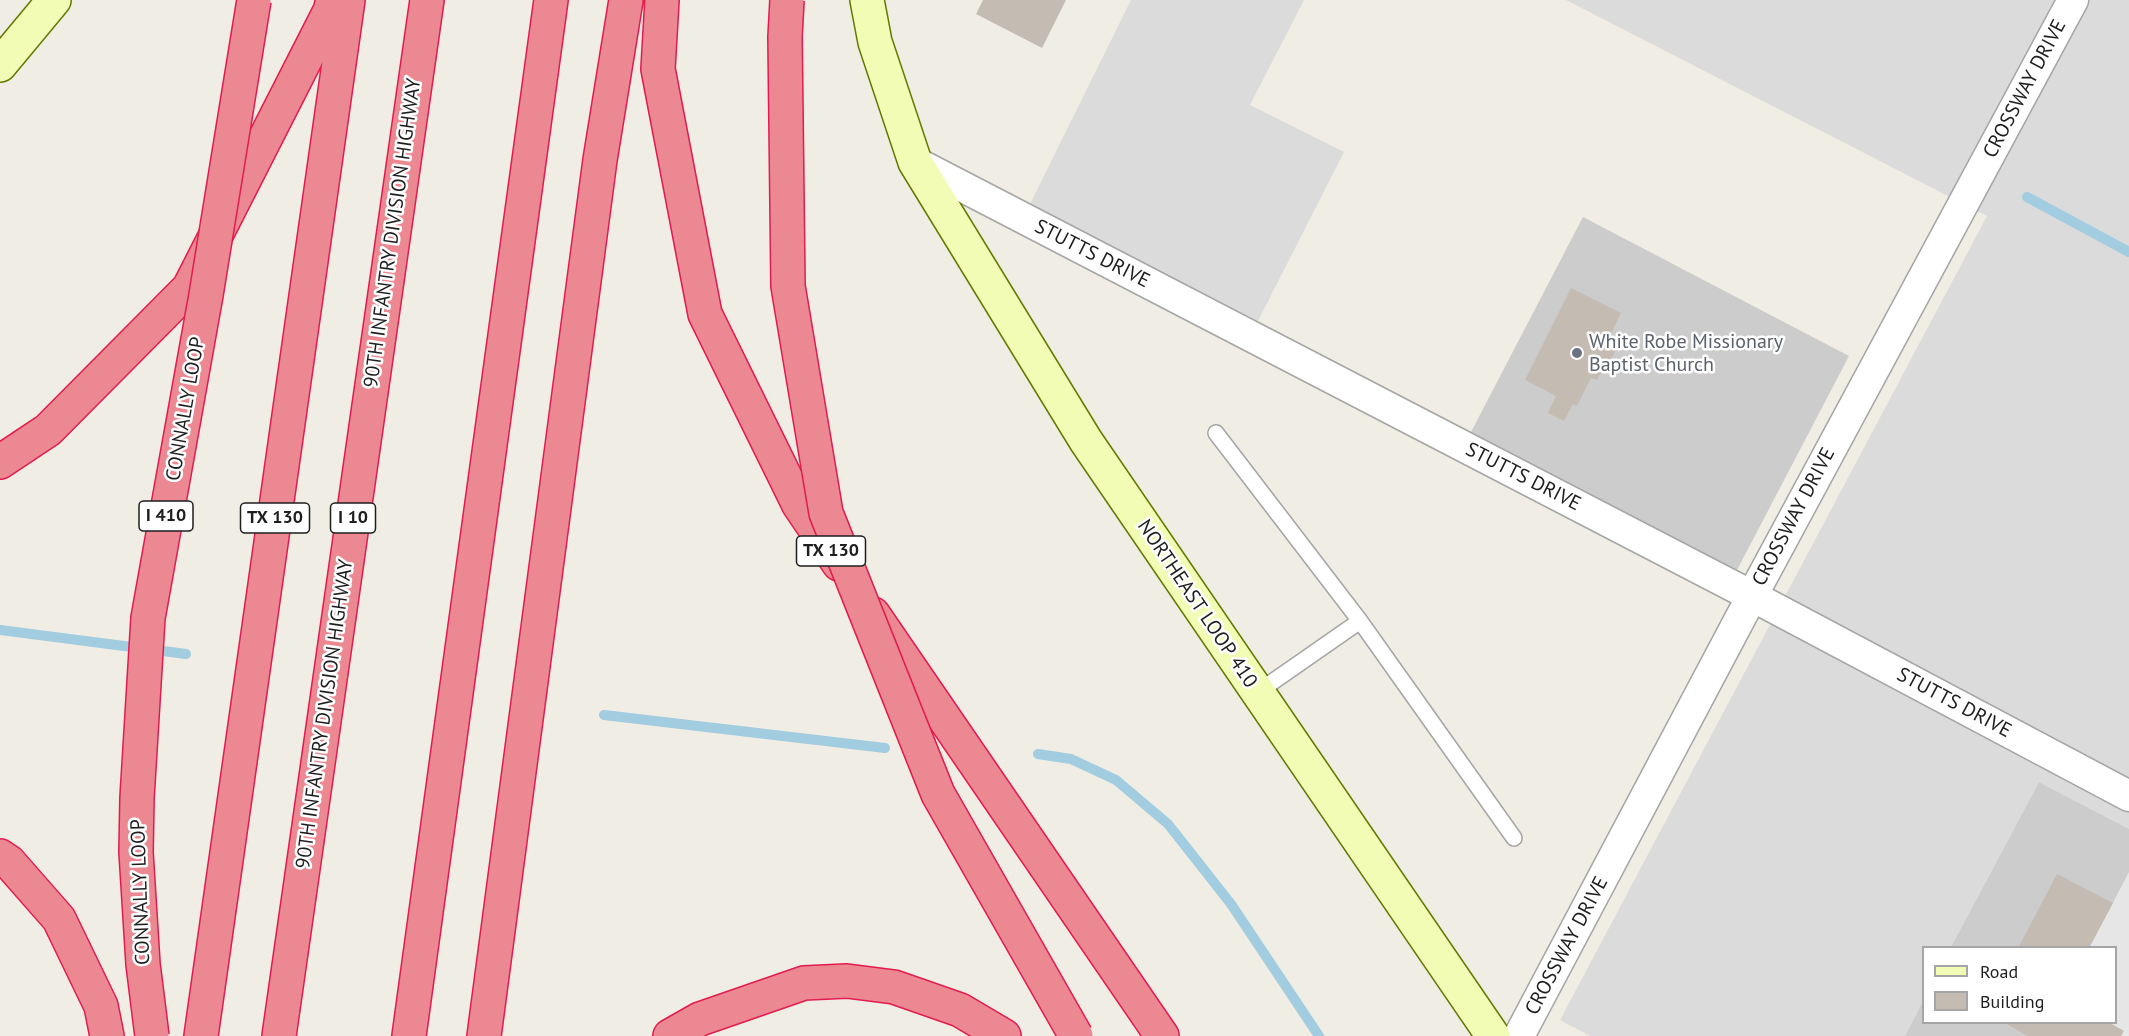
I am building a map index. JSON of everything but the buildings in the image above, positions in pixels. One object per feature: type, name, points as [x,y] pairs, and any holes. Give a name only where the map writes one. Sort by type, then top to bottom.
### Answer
[{"type":"highway","name":"CONNALLY LOOP","points":[[152,1036],[143,964],[136,852],[148,618],[206,295],[254,0]]},
{"type":"highway","points":[[0,462],[48,430],[189,288],[330,11],[333,0]]},
{"type":"highway","name":"TX 130","points":[[201,1036],[348,0]]},
{"type":"highway","name":"90TH INFANTRY DIVISION HIGHWAY","points":[[279,1036],[427,0]]},
{"type":"highway","points":[[409,1036],[551,0]]},
{"type":"highway","points":[[484,1036],[600,160],[626,0]]},
{"type":"highway","name":"TX 130","points":[[662,0],[658,69],[705,314],[799,505],[1162,1036]]},
{"type":"highway","points":[[787,0],[785,37],[788,286],[826,513],[938,794],[1076,1036]]},
{"type":"highway","points":[[0,856],[9,861],[59,919],[101,1006],[107,1036]]},
{"type":"highway","points":[[670,1036],[700,1019],[804,983],[847,981],[894,987],[960,1010],[1004,1036]]},
{"type":"main road","points":[[0,65],[54,0]]},
{"type":"main road","name":"NORTHEAST LOOP 410","points":[[867,0],[875,42],[915,162],[1086,441],[1493,1036]]},
{"type":"street","name":"CROSSWAY DRIVE","points":[[1519,1036],[1752,596],[2073,0]]},
{"type":"street","name":"STUTTS DRIVE","points":[[915,162],[1752,596],[2129,796]]},
{"type":"lane","points":[[1216,433],[1360,621],[1514,838]]},
{"type":"lane","points":[[1258,692],[1360,621]]},
{"type":"shaded area","points":[[1131,0],[1304,0],[1250,105],[1344,152],[1258,321],[1030,204]]},
{"type":"shaded area","points":[[1566,0],[2129,0],[2129,829],[2039,782],[1952,946],[1922,946],[1922,1003],[1905,1036],[1590,1036],[1560,1020],[1987,216]]},
{"type":"shaded area","points":[[1583,217],[1849,356],[1737,570],[1471,432]]},
{"type":"shaded area","points":[[2039,782],[2129,829],[2129,1036],[1905,1036],[1922,1003],[1922,1024],[2117,1024],[2117,946],[1952,946]]},
{"type":"shaded area","points":[[2129,872],[2129,1036],[2121,1036],[2123,1031],[2110,1024],[2117,1024],[2117,946],[2090,946]]},
{"type":"waterway","points":[[2027,197],[2129,252]]},
{"type":"waterway","points":[[0,630],[186,654]]},
{"type":"waterway","points":[[604,715],[885,748]]},
{"type":"waterway","points":[[1038,754],[1071,759],[1116,780],[1168,824],[1231,904],[1319,1036]]},
{"type":"place","name":"White Robe Missionary Baptist Church","points":[[1577,353]]}]
